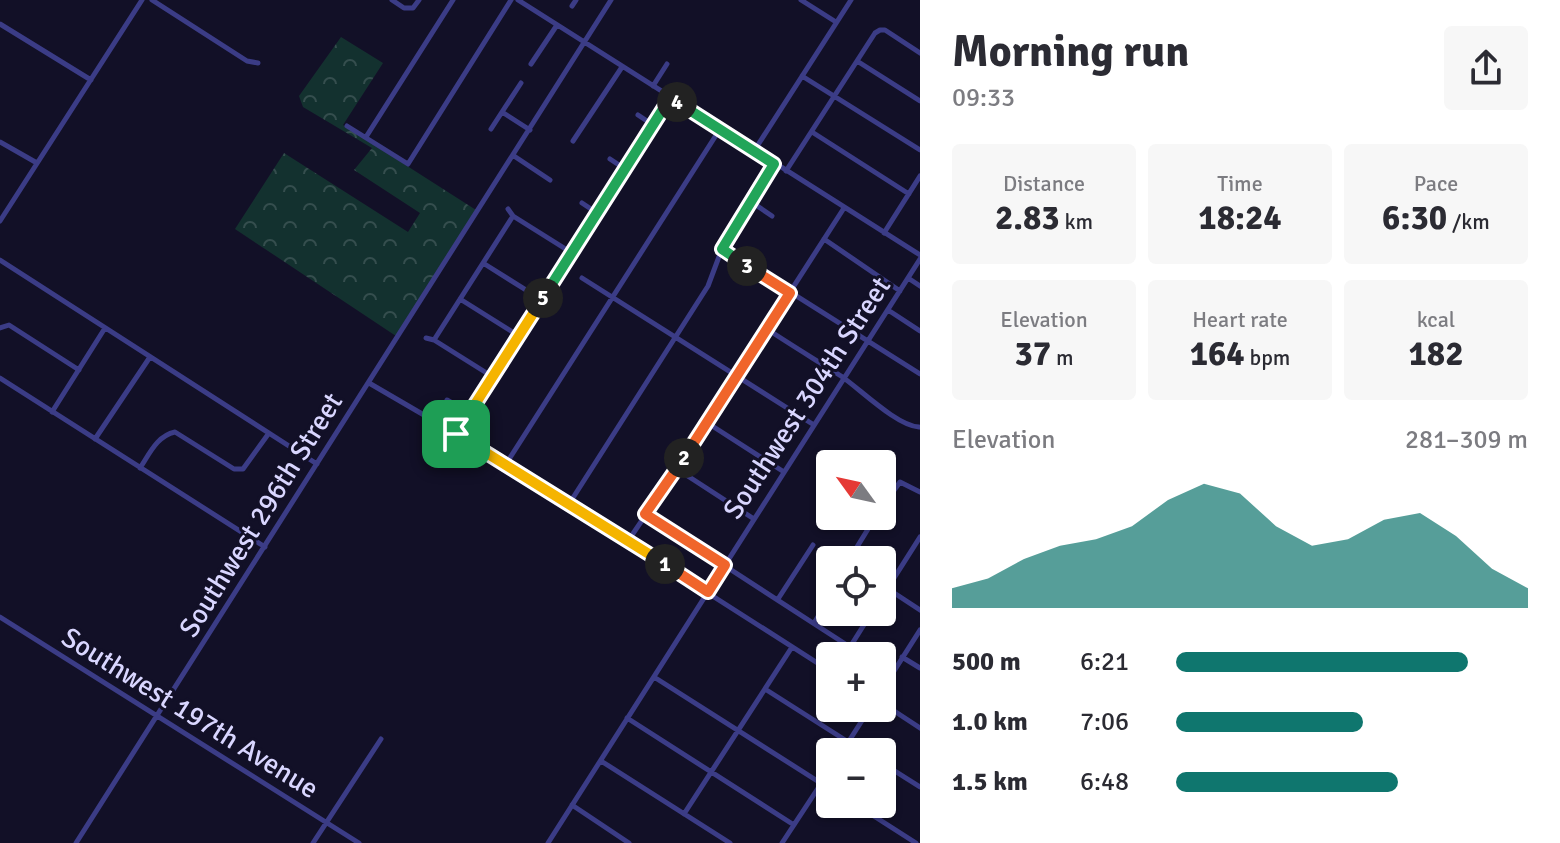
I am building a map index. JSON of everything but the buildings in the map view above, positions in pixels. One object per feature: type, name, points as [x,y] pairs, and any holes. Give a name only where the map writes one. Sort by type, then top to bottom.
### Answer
[{"type":"street","points":[[0,221],[142,0]]},
{"type":"street","points":[[152,0],[247,61],[258,63]]},
{"type":"street","points":[[392,0],[404,8],[418,3]]},
{"type":"street","points":[[366,137],[453,0]]},
{"type":"street","points":[[347,126],[408,164],[511,0]]},
{"type":"street","points":[[518,0],[920,257]]},
{"type":"street","points":[[572,6],[576,0]]},
{"type":"street","name":"Southwest 296th Street","points":[[76,843],[611,0]]},
{"type":"street","points":[[801,0],[836,22]]},
{"type":"street","points":[[754,151],[851,0]]},
{"type":"street","points":[[0,24],[91,80]]},
{"type":"street","points":[[531,64],[557,25]]},
{"type":"street","points":[[786,171],[880,30],[920,53]]},
{"type":"street","points":[[857,61],[920,101]]},
{"type":"street","points":[[653,86],[667,64]]},
{"type":"street","points":[[573,141],[622,67]]},
{"type":"street","points":[[802,76],[920,150]]},
{"type":"street","points":[[491,129],[521,83]]},
{"type":"street","points":[[456,434],[670,98]]},
{"type":"street","points":[[502,112],[530,130]]},
{"type":"street","points":[[638,115],[653,125]]},
{"type":"street","points":[[506,464],[720,129]]},
{"type":"street","points":[[812,132],[909,194]]},
{"type":"street","points":[[0,142],[37,163]]},
{"type":"street","points":[[514,156],[550,180]]},
{"type":"street","points":[[610,159],[625,169]]},
{"type":"street","points":[[569,504],[708,286],[722,249],[774,164]]},
{"type":"street","points":[[884,233],[920,176]]},
{"type":"street","points":[[750,201],[772,216]]},
{"type":"street","points":[[582,203],[597,213]]},
{"type":"street","points":[[628,541],[844,208]]},
{"type":"street","points":[[508,209],[513,216],[572,253]]},
{"type":"street","points":[[434,340],[513,216]]},
{"type":"street","points":[[824,239],[900,291]]},
{"type":"street","points":[[722,249],[920,374]]},
{"type":"street","name":"Southwest 304th Street","points":[[548,843],[920,257]]},
{"type":"street","points":[[0,260],[317,464]]},
{"type":"street","points":[[483,263],[542,300]]},
{"type":"street","points":[[582,278],[814,425]]},
{"type":"street","points":[[908,278],[920,286]]},
{"type":"street","points":[[460,299],[519,336]]},
{"type":"street","points":[[888,310],[920,331]]},
{"type":"street","points":[[0,328],[9,325],[79,370]]},
{"type":"street","points":[[52,412],[105,328]]},
{"type":"street","points":[[767,329],[844,378],[862,395],[908,424],[919,427]]},
{"type":"street","points":[[426,338],[493,377]]},
{"type":"street","points":[[95,439],[150,357]]},
{"type":"street","points":[[0,378],[265,547]]},
{"type":"street","points":[[369,383],[506,464],[816,662]]},
{"type":"street","points":[[447,400],[469,413]]},
{"type":"street","points":[[706,422],[784,472]]},
{"type":"street","points":[[140,468],[158,440],[175,432],[234,469],[243,469],[269,433]]},
{"type":"street","points":[[677,469],[754,519]]},
{"type":"street","points":[[896,488],[900,482],[920,492]]},
{"type":"street","points":[[645,514],[814,623],[816,620]]},
{"type":"street","points":[[896,570],[920,537]]},
{"type":"street","points":[[778,599],[813,545]]},
{"type":"street","points":[[896,595],[920,610]]},
{"type":"street","name":"Southwest 197th Avenue","points":[[0,617],[359,843]]},
{"type":"street","points":[[818,626],[850,647],[863,626]]},
{"type":"street","points":[[896,667],[920,630]]},
{"type":"street","points":[[684,814],[792,647]]},
{"type":"street","points":[[902,657],[920,668]]},
{"type":"street","points":[[654,677],[816,781]]},
{"type":"street","points":[[765,689],[842,738]]},
{"type":"street","points":[[896,712],[920,728]]},
{"type":"street","points":[[627,718],[794,825]]},
{"type":"street","points":[[313,843],[381,739]]},
{"type":"street","points":[[601,761],[727,842]]},
{"type":"street","points":[[896,772],[920,787]]},
{"type":"street","points":[[782,843],[816,792]]},
{"type":"street","points":[[572,805],[629,843]]},
{"type":"street","points":[[876,818],[916,843]]},
{"type":"street","points":[[899,843],[904,836]]},
{"type":"green space","points":[[341,37],[383,63],[343,125],[476,210],[396,336],[235,229],[284,153],[408,232],[420,213],[354,170],[372,148],[303,107],[299,96]]},
{"type":"route","points":[[670,98],[774,164],[722,249],[790,293],[645,514],[725,565],[708,592],[456,434],[670,98]]}]
